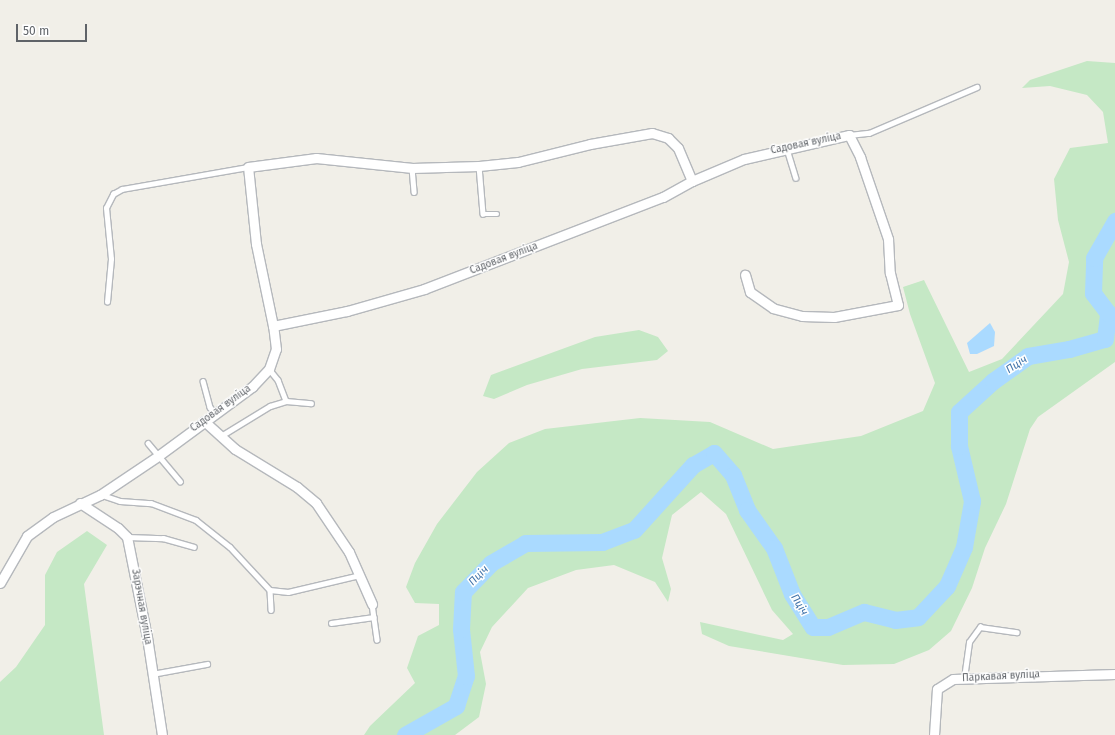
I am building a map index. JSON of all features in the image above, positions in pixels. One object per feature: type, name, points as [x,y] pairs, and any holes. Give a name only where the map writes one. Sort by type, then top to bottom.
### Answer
[{"type":"street","points":[[273,326],[256,244],[248,167],[316,158],[412,168],[479,166],[518,162],[590,144],[652,133],[668,138],[678,148],[692,181]]},
{"type":"street","name":"Садовая вуліца","points":[[0,583],[27,536],[53,517],[80,503],[100,495],[158,456],[252,387],[269,369],[276,349],[273,326],[347,311],[424,289],[663,197],[692,181],[744,159],[786,148],[849,135],[860,157],[888,239],[888,256],[898,306],[834,317],[802,316],[773,308],[750,292],[745,275]]},
{"type":"street","points":[[204,421],[220,437],[297,487],[316,503],[334,527],[361,575],[372,604]]},
{"type":"street","points":[[80,503],[118,528],[127,537]]},
{"type":"street","name":"Зарэчная вуліца","points":[[127,537],[162,735]]},
{"type":"street","name":"Паркавая вуліца","points":[[934,735],[937,689],[942,684],[964,678],[1115,674]]},
{"type":"lane","points":[[849,135],[869,133],[977,87]]},
{"type":"lane","points":[[786,148],[796,178]]},
{"type":"lane","points":[[479,166],[483,214],[497,214]]},
{"type":"lane","points":[[107,302],[111,259],[106,208],[113,194],[122,189],[248,167]]},
{"type":"lane","points":[[412,168],[414,192]]},
{"type":"lane","points":[[269,369],[278,380],[286,401]]},
{"type":"lane","points":[[203,381],[210,407],[215,414]]},
{"type":"lane","points":[[220,437],[254,414],[286,401],[311,404]]},
{"type":"lane","points":[[148,443],[180,481]]},
{"type":"lane","points":[[100,495],[120,501],[151,503],[196,520],[230,547],[270,590],[271,610]]},
{"type":"lane","points":[[127,537],[163,538],[194,547]]},
{"type":"lane","points":[[270,590],[288,592],[361,575]]},
{"type":"lane","points":[[372,604],[377,640]]},
{"type":"lane","points":[[331,622],[374,617]]},
{"type":"lane","points":[[964,678],[969,642],[980,627],[1017,632]]},
{"type":"lane","points":[[152,674],[207,664]]},
{"type":"green space","points":[[1087,61],[1115,63],[1115,362],[1038,417],[1030,429],[1006,504],[985,548],[972,588],[951,631],[929,650],[894,664],[843,665],[729,646],[702,634],[700,622],[783,640],[793,634],[772,610],[726,514],[701,492],[672,515],[662,558],[671,589],[668,602],[655,582],[614,565],[576,570],[528,588],[492,627],[480,652],[486,684],[479,717],[455,735],[364,735],[370,726],[415,683],[407,668],[418,636],[439,625],[439,604],[415,603],[406,587],[415,563],[437,524],[477,472],[509,443],[545,429],[640,418],[710,422],[773,449],[861,436],[923,411],[935,383],[910,314],[903,287],[924,280],[969,372],[1002,359],[1063,294],[1069,262],[1058,220],[1054,179],[1070,148],[1108,143],[1103,112],[1087,95],[1050,86],[1022,88],[1030,80]]},
{"type":"green space","points":[[639,330],[658,337],[668,351],[657,360],[582,369],[527,385],[494,399],[483,396],[491,375],[595,337]]},
{"type":"green space","points":[[87,531],[107,545],[84,584],[104,735],[0,735],[0,682],[16,667],[45,625],[45,575],[57,552]]},
{"type":"water","points":[[990,323],[995,332],[994,346],[977,354],[970,354],[967,343]]},
{"type":"waterway","name":"Пціч","points":[[405,735],[456,706],[466,676],[461,629],[463,592],[491,563],[525,543],[602,542],[634,530],[693,465],[714,453],[733,475],[747,510],[774,548],[792,594],[813,627],[828,627],[864,612],[895,620],[918,617],[947,586],[964,547],[972,501],[959,446],[959,412],[993,381],[1028,356],[1069,349],[1105,339],[1108,313],[1093,293],[1094,258],[1115,221]]}]
